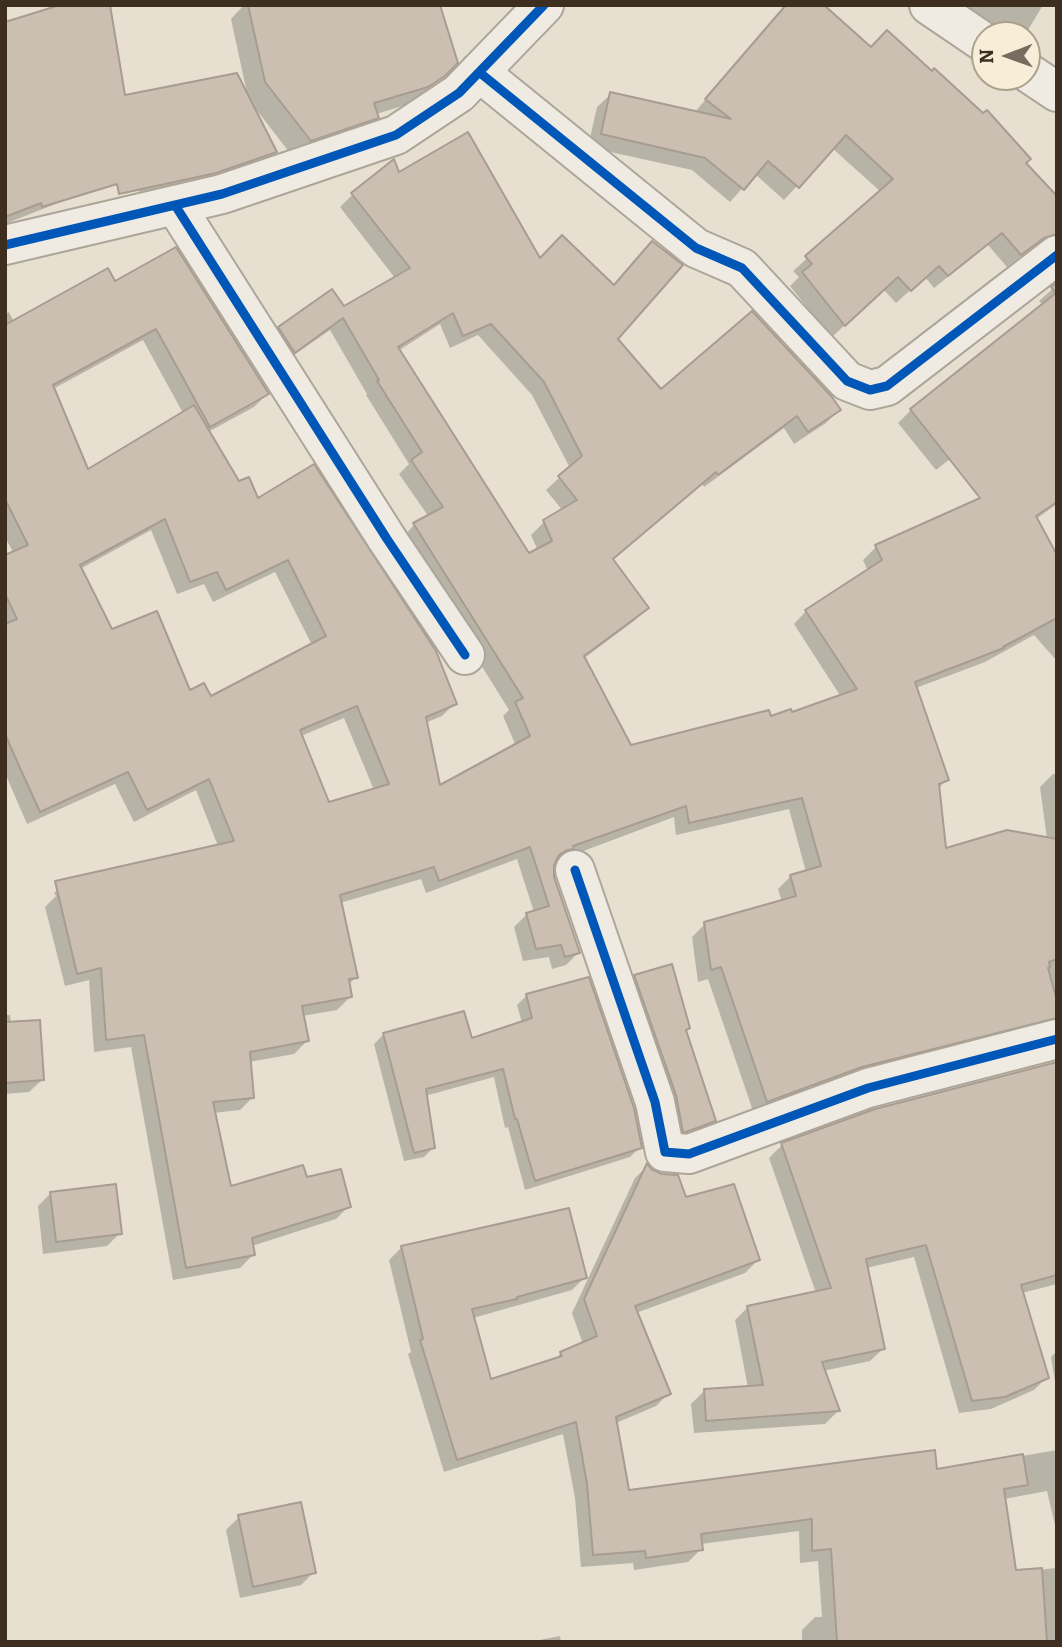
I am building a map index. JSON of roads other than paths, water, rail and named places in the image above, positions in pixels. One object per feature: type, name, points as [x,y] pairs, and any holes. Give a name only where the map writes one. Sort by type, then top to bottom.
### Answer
[{"type":"street","points":[[5,245],[222,194],[396,135],[459,93],[544,5]]},
{"type":"street","points":[[929,5],[971,34]]},
{"type":"street","points":[[479,72],[696,248],[742,268],[848,381],[870,390],[887,386],[1057,255]]},
{"type":"street","points":[[1041,81],[1057,92]]},
{"type":"street","points":[[175,205],[387,539],[465,655]]},
{"type":"street","points":[[575,870],[656,1102],[665,1152],[689,1154],[868,1088],[1057,1039]]}]
